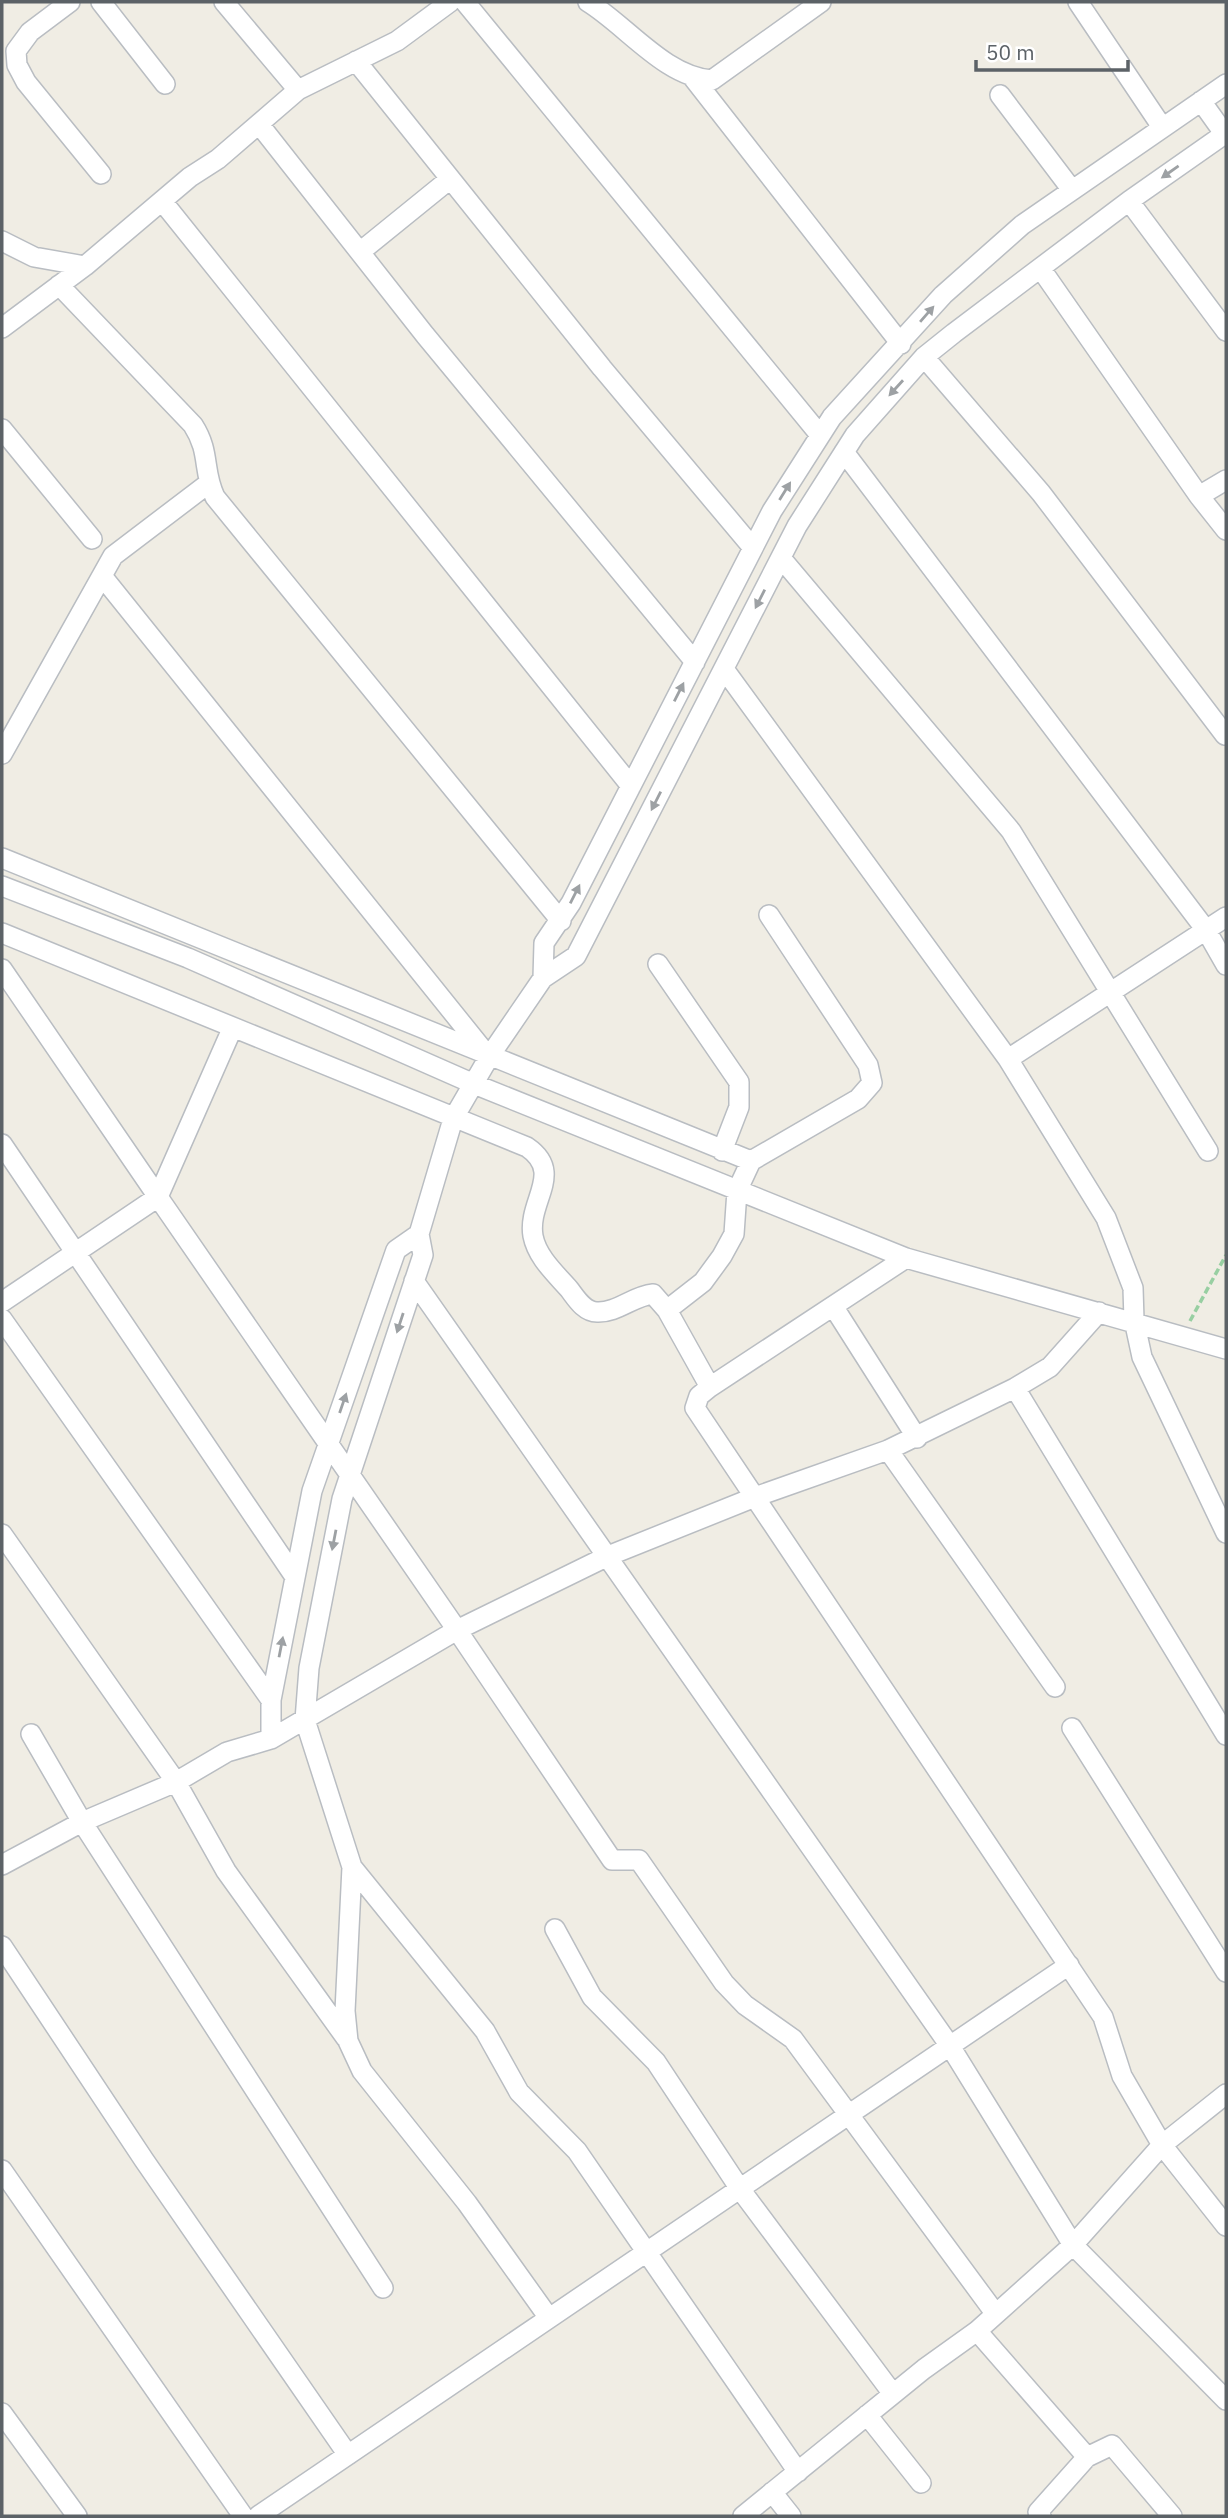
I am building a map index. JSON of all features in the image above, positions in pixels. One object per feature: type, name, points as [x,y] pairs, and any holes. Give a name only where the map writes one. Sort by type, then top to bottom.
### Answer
[{"type":"street","points":[[70,2],[30,32],[16,51],[17,65],[26,82],[101,174]]},
{"type":"street","points":[[101,2],[165,84]]},
{"type":"street","points":[[224,2],[298,90]]},
{"type":"street","points":[[2,328],[85,265],[298,90],[397,41],[450,2]]},
{"type":"street","points":[[465,2],[820,435]]},
{"type":"street","points":[[589,2],[694,79],[901,344]]},
{"type":"street","points":[[694,79],[712,80],[821,2]]},
{"type":"street","points":[[1078,2],[1162,127]]},
{"type":"street","points":[[356,61],[602,368],[753,548]]},
{"type":"street","points":[[543,978],[544,943],[561,921],[753,548],[832,417],[952,286],[1022,225],[1226,84]]},
{"type":"street","points":[[1000,95],[1072,190]]},
{"type":"street","points":[[348,2041],[345,2011],[352,1867],[305,1720],[309,1668],[342,1499],[423,1255],[419,1234],[453,1119],[489,1057],[543,978],[576,956],[781,558],[855,435],[925,357],[1129,201],[1226,134],[1201,101]]},
{"type":"street","points":[[259,124],[360,252],[695,662]]},
{"type":"street","points":[[360,252],[450,178]]},
{"type":"street","points":[[162,201],[631,786]]},
{"type":"street","points":[[1129,201],[1226,331]]},
{"type":"street","points":[[2,241],[34,257],[85,265]]},
{"type":"street","points":[[1041,269],[1199,496],[1226,530]]},
{"type":"street","points":[[59,285],[194,425],[205,443],[209,483],[215,497],[561,921]]},
{"type":"street","points":[[925,357],[1041,493],[1226,735]]},
{"type":"street","points":[[2,429],[92,538]]},
{"type":"street","points":[[844,452],[1206,930],[1226,965]]},
{"type":"street","points":[[1199,496],[1226,481]]},
{"type":"street","points":[[2,754],[113,556],[209,483]]},
{"type":"street","points":[[781,558],[1011,831],[1208,1151]]},
{"type":"street","points":[[102,576],[489,1057]]},
{"type":"street","points":[[724,669],[1008,1059],[1106,1218],[1133,1288],[1133,1320],[1142,1357],[1226,1533]]},
{"type":"street","points":[[2,858],[751,1161]]},
{"type":"street","points":[[2,886],[188,958],[474,1084],[906,1258],[1133,1320],[1226,1349]]},
{"type":"street","points":[[667,1310],[703,1282],[722,1256],[734,1234],[737,1191],[751,1161],[858,1099],[872,1083],[868,1065],[769,915]]},
{"type":"street","points":[[1008,1059],[1226,917]]},
{"type":"street","points":[[2,933],[527,1147],[538,1154],[544,1164],[545,1175],[532,1232],[535,1245],[543,1258],[588,1310],[599,1312],[624,1304],[639,1295],[653,1294],[667,1310],[710,1387]]},
{"type":"street","points":[[658,964],[739,1082],[738,1107],[722,1151]]},
{"type":"street","points":[[2,968],[612,1860],[639,1860],[724,1983],[746,2006],[793,2039],[995,2314]]},
{"type":"street","points":[[2,1302],[158,1197],[233,1029]]},
{"type":"street","points":[[2,1144],[295,1577]]},
{"type":"street","points":[[271,1739],[271,1700],[312,1491],[396,1250],[419,1234]]},
{"type":"street","points":[[906,1258],[710,1387],[699,1396],[695,1408],[1103,2017],[1122,2076],[1163,2145],[1226,2226]]},
{"type":"street","points":[[414,1281],[950,2046],[1073,2245],[1226,2400]]},
{"type":"street","points":[[833,1306],[917,1438]]},
{"type":"street","points":[[2,1865],[82,1822],[176,1782],[228,1752],[271,1739],[457,1630],[608,1556],[755,1497],[917,1438],[1050,1367],[1099,1312]]},
{"type":"street","points":[[2,1319],[271,1700]]},
{"type":"street","points":[[1015,1388],[1226,1735]]},
{"type":"street","points":[[888,1450],[1055,1687]]},
{"type":"street","points":[[2,1534],[176,1782],[226,1871],[348,2041],[362,2071],[467,2203],[549,2318]]},
{"type":"street","points":[[1072,1728],[1226,1972]]},
{"type":"street","points":[[31,1734],[82,1822],[383,2288]]},
{"type":"street","points":[[352,1867],[485,2031],[519,2092],[576,2151],[797,2472]]},
{"type":"street","points":[[555,1929],[592,1997],[656,2062],[740,2189],[893,2394]]},
{"type":"street","points":[[2,1946],[144,2161],[348,2455]]},
{"type":"street","points":[[258,2516],[1069,1965]]},
{"type":"street","points":[[743,2516],[893,2394],[978,2331],[1073,2245],[1163,2145],[1226,2094]]},
{"type":"street","points":[[2,2170],[243,2516]]},
{"type":"street","points":[[978,2331],[1087,2457]]},
{"type":"street","points":[[2,2413],[77,2516]]},
{"type":"street","points":[[867,2415],[921,2483]]},
{"type":"street","points":[[1041,2516],[1038,2512],[1087,2457],[1112,2445],[1172,2516]]},
{"type":"street","points":[[772,2493],[791,2516]]},
{"type":"path","points":[[1183,1336],[1226,1255]]}]
